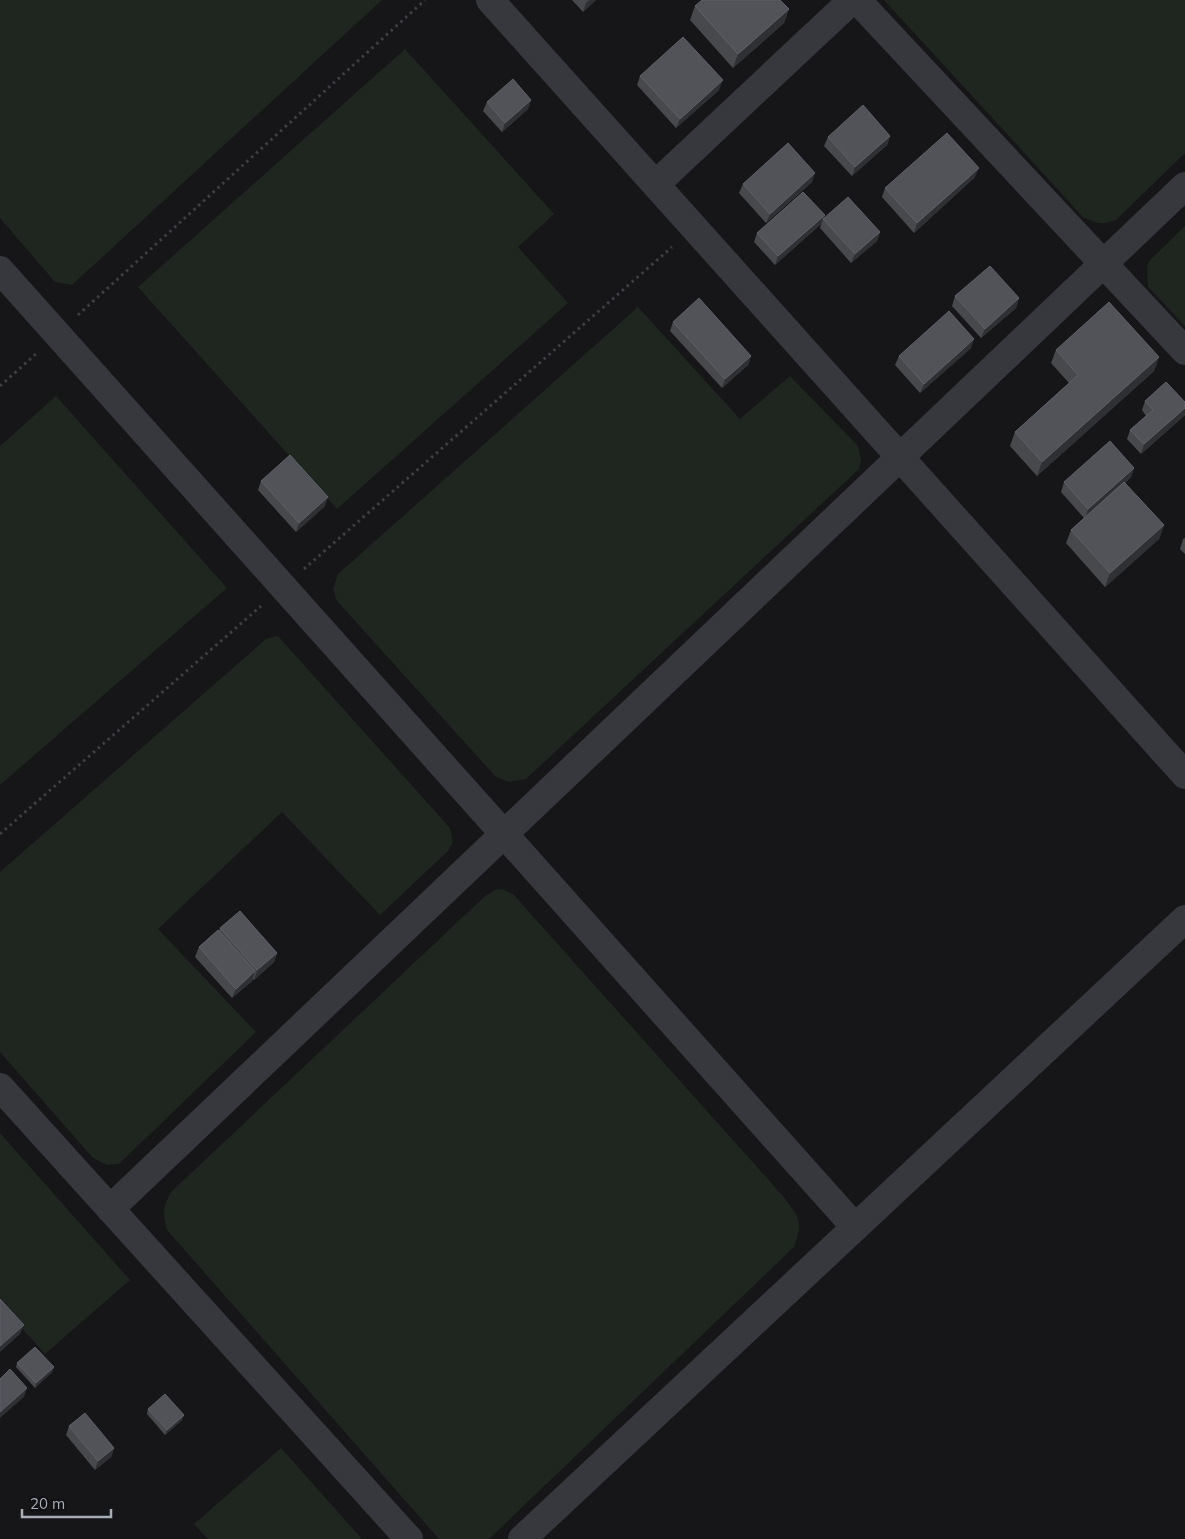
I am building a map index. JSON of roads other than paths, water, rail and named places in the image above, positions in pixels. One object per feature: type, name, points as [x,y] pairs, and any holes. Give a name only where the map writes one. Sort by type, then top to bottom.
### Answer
[{"type":"street","points":[[490,0],[1185,775]]},
{"type":"street","points":[[656,184],[852,0]]},
{"type":"street","points":[[857,0],[1185,351]]},
{"type":"street","points":[[110,1209],[1185,186]]},
{"type":"street","points":[[0,270],[855,1227]]},
{"type":"street","points":[[522,1539],[1185,919]]},
{"type":"street","points":[[0,1088],[409,1539]]}]
